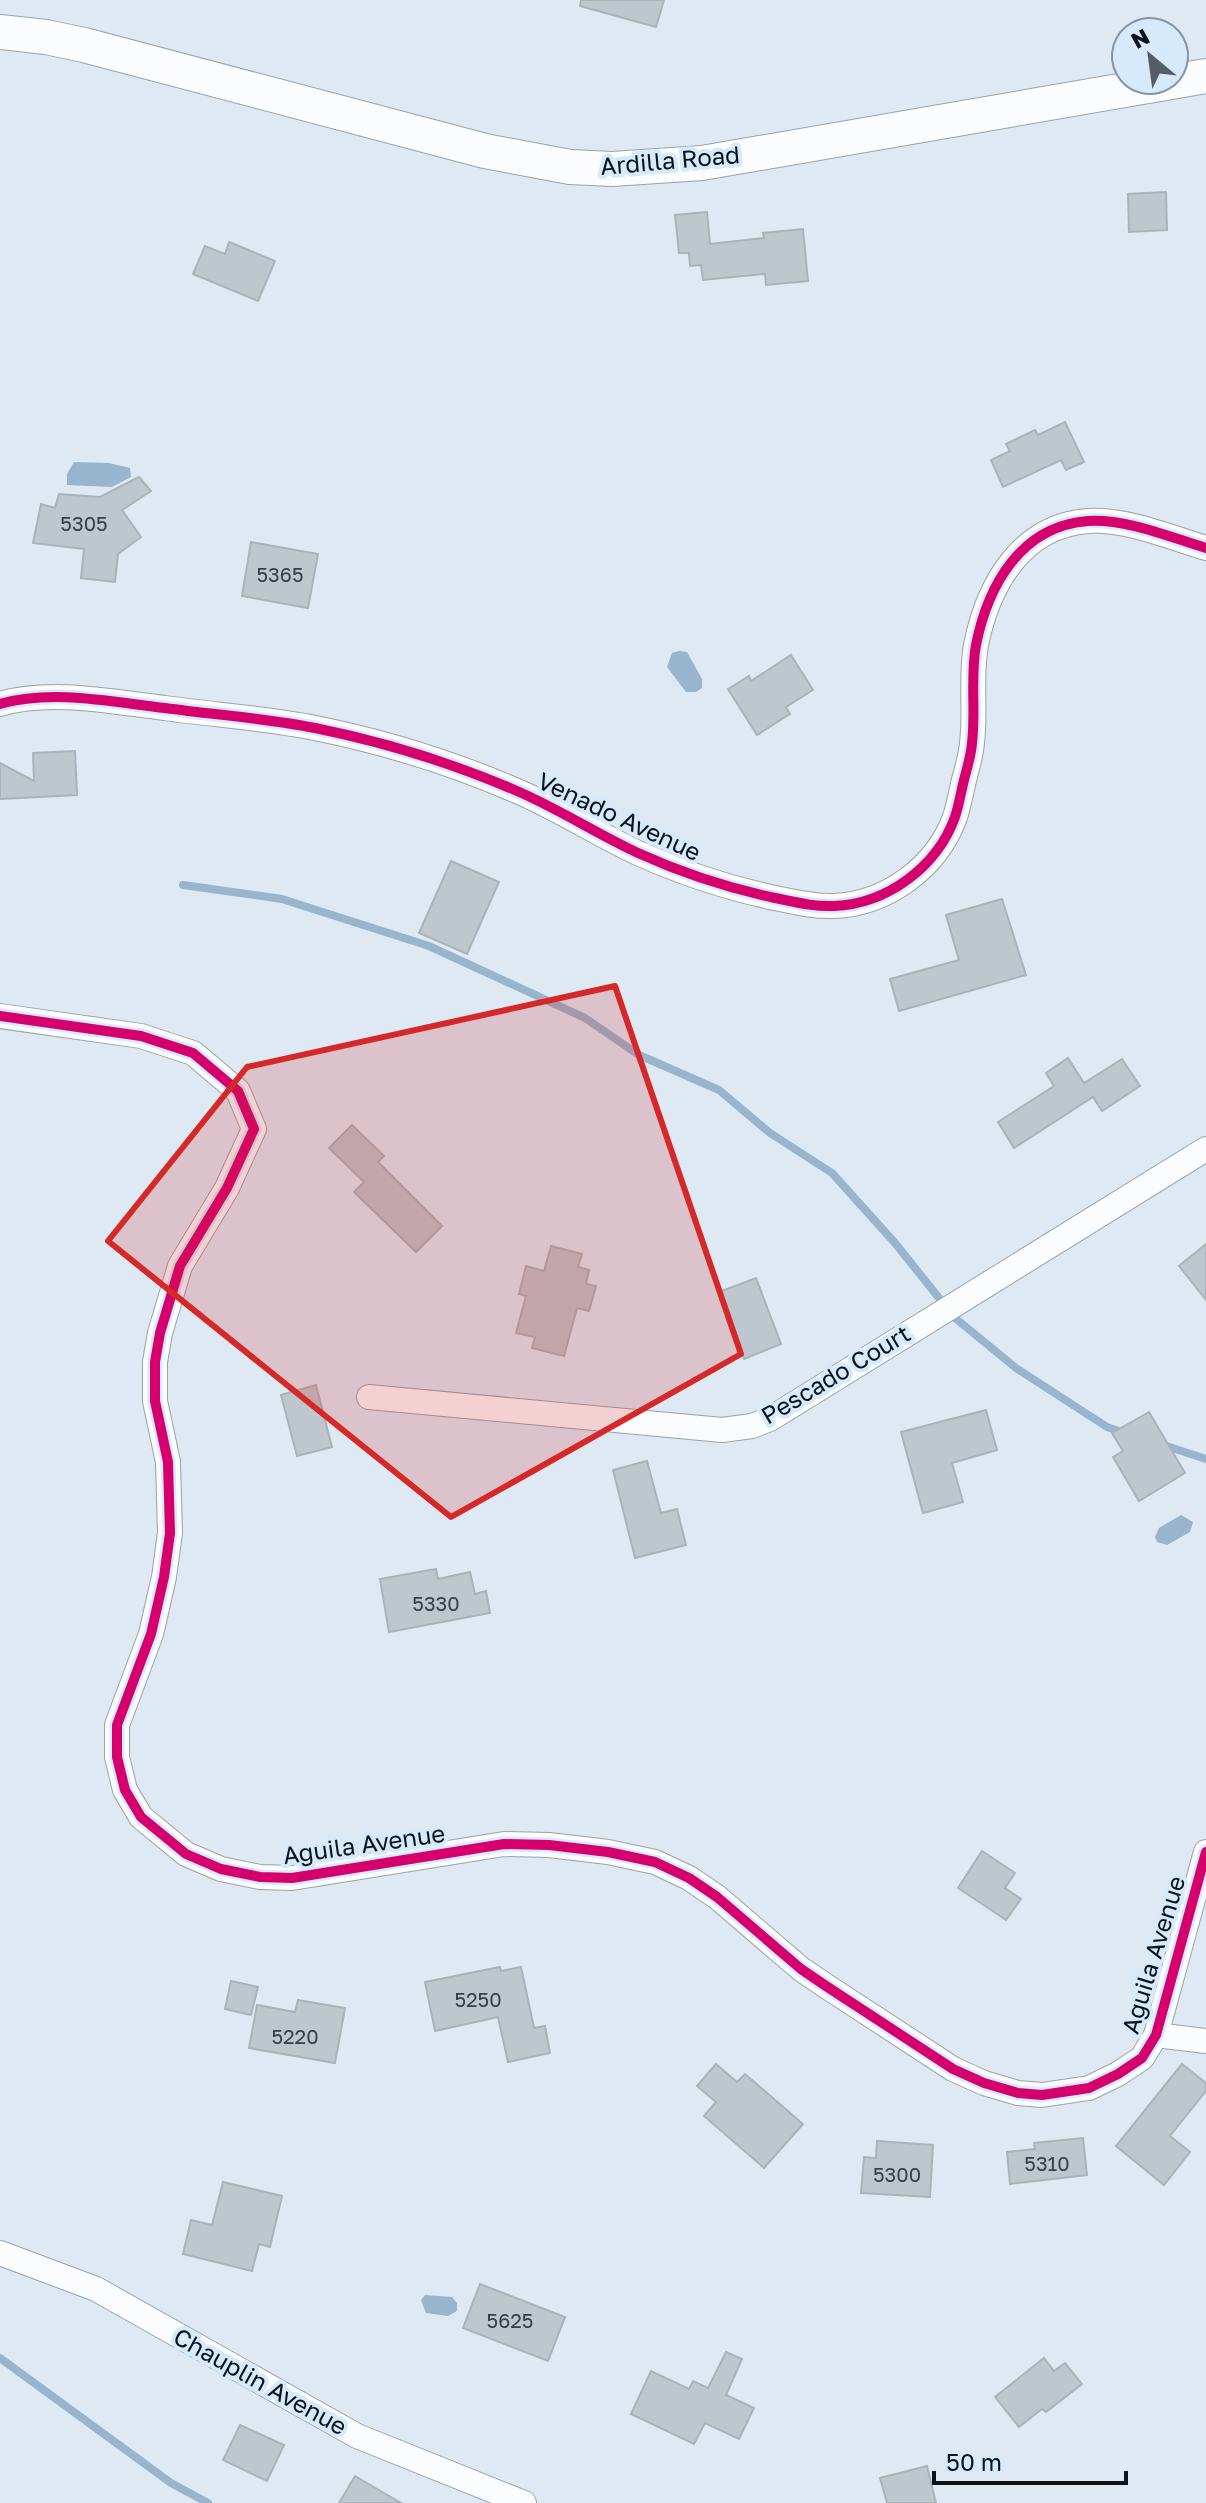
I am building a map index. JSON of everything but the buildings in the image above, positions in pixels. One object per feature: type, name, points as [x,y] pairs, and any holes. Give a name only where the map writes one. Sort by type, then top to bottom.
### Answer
[{"type":"street","name":"Ardilla Road","points":[[0,32],[84,45],[514,158],[570,167],[612,169],[702,163],[1206,76]]},
{"type":"street","name":"Venado Avenue","points":[[0,704],[24,697],[117,702],[312,727],[383,743],[453,765],[521,793],[638,853],[692,875],[748,892],[817,906],[840,906],[863,902],[896,888],[931,858],[945,839],[955,818],[972,745],[976,646],[992,590],[1007,564],[1028,544],[1053,529],[1091,521],[1121,523],[1206,548]]},
{"type":"street","name":"Aguila Avenue","points":[[0,1016],[141,1036],[193,1053],[238,1091],[254,1129],[227,1188],[180,1266],[160,1333],[155,1362],[155,1401],[168,1462],[170,1533],[151,1634],[117,1725],[117,1757],[125,1790],[141,1817],[186,1854],[221,1869],[260,1877],[292,1878],[504,1844],[549,1845],[608,1852],[655,1862],[689,1878],[717,1897],[801,1969],[953,2069],[1018,2093],[1042,2095],[1089,2088],[1142,2058],[1156,2035],[1206,1852]]},
{"type":"street","name":"Pescado Court","points":[[369,1397],[722,1430],[752,1426],[770,1419],[1206,1149]]},
{"type":"street","points":[[1156,2035],[1206,2041]]},
{"type":"street","name":"Chauplin Avenue","points":[[0,2253],[96,2289],[357,2436],[524,2503]]},
{"type":"highlighted area","points":[[615,986],[741,1354],[451,1517],[108,1241],[247,1067]]},
{"type":"water","points":[[74,462],[109,463],[130,468],[131,477],[112,487],[67,485],[67,474]]},
{"type":"water","points":[[687,652],[702,679],[702,688],[696,692],[686,692],[667,667],[672,653]]},
{"type":"water","points":[[1181,1515],[1193,1522],[1190,1532],[1167,1545],[1157,1542],[1155,1537],[1159,1528]]},
{"type":"water","points":[[425,2295],[452,2297],[457,2303],[457,2311],[448,2316],[426,2313],[421,2300]]},
{"type":"waterway","points":[[183,885],[282,899],[429,946],[585,1018],[639,1055],[719,1090],[770,1133],[832,1173],[895,1243],[955,1318],[1016,1368],[1107,1427],[1124,1433]]},
{"type":"waterway","points":[[1160,1444],[1206,1459]]},
{"type":"waterway","points":[[0,2358],[171,2483],[208,2503]]},
{"type":"cycle path","points":[[0,704],[40,697],[82,698],[278,722],[367,740],[443,762],[493,781],[638,853],[705,879],[804,904],[854,904],[908,880],[923,867],[947,835],[971,753],[976,645],[989,601],[1011,562],[1044,534],[1064,525],[1088,521],[1133,526],[1206,548]]},
{"type":"cycle path","points":[[0,1016],[141,1036],[193,1053],[238,1091],[254,1129],[227,1188],[180,1266],[160,1333],[155,1362],[155,1401],[168,1462],[170,1533],[151,1634],[117,1725],[117,1757],[125,1790],[141,1817],[186,1854],[221,1869],[260,1877],[292,1878],[504,1844],[549,1845],[608,1852],[655,1862],[689,1878],[717,1897],[801,1969],[953,2069],[1018,2093],[1042,2095],[1089,2088],[1142,2058],[1156,2035],[1206,1852]]}]
